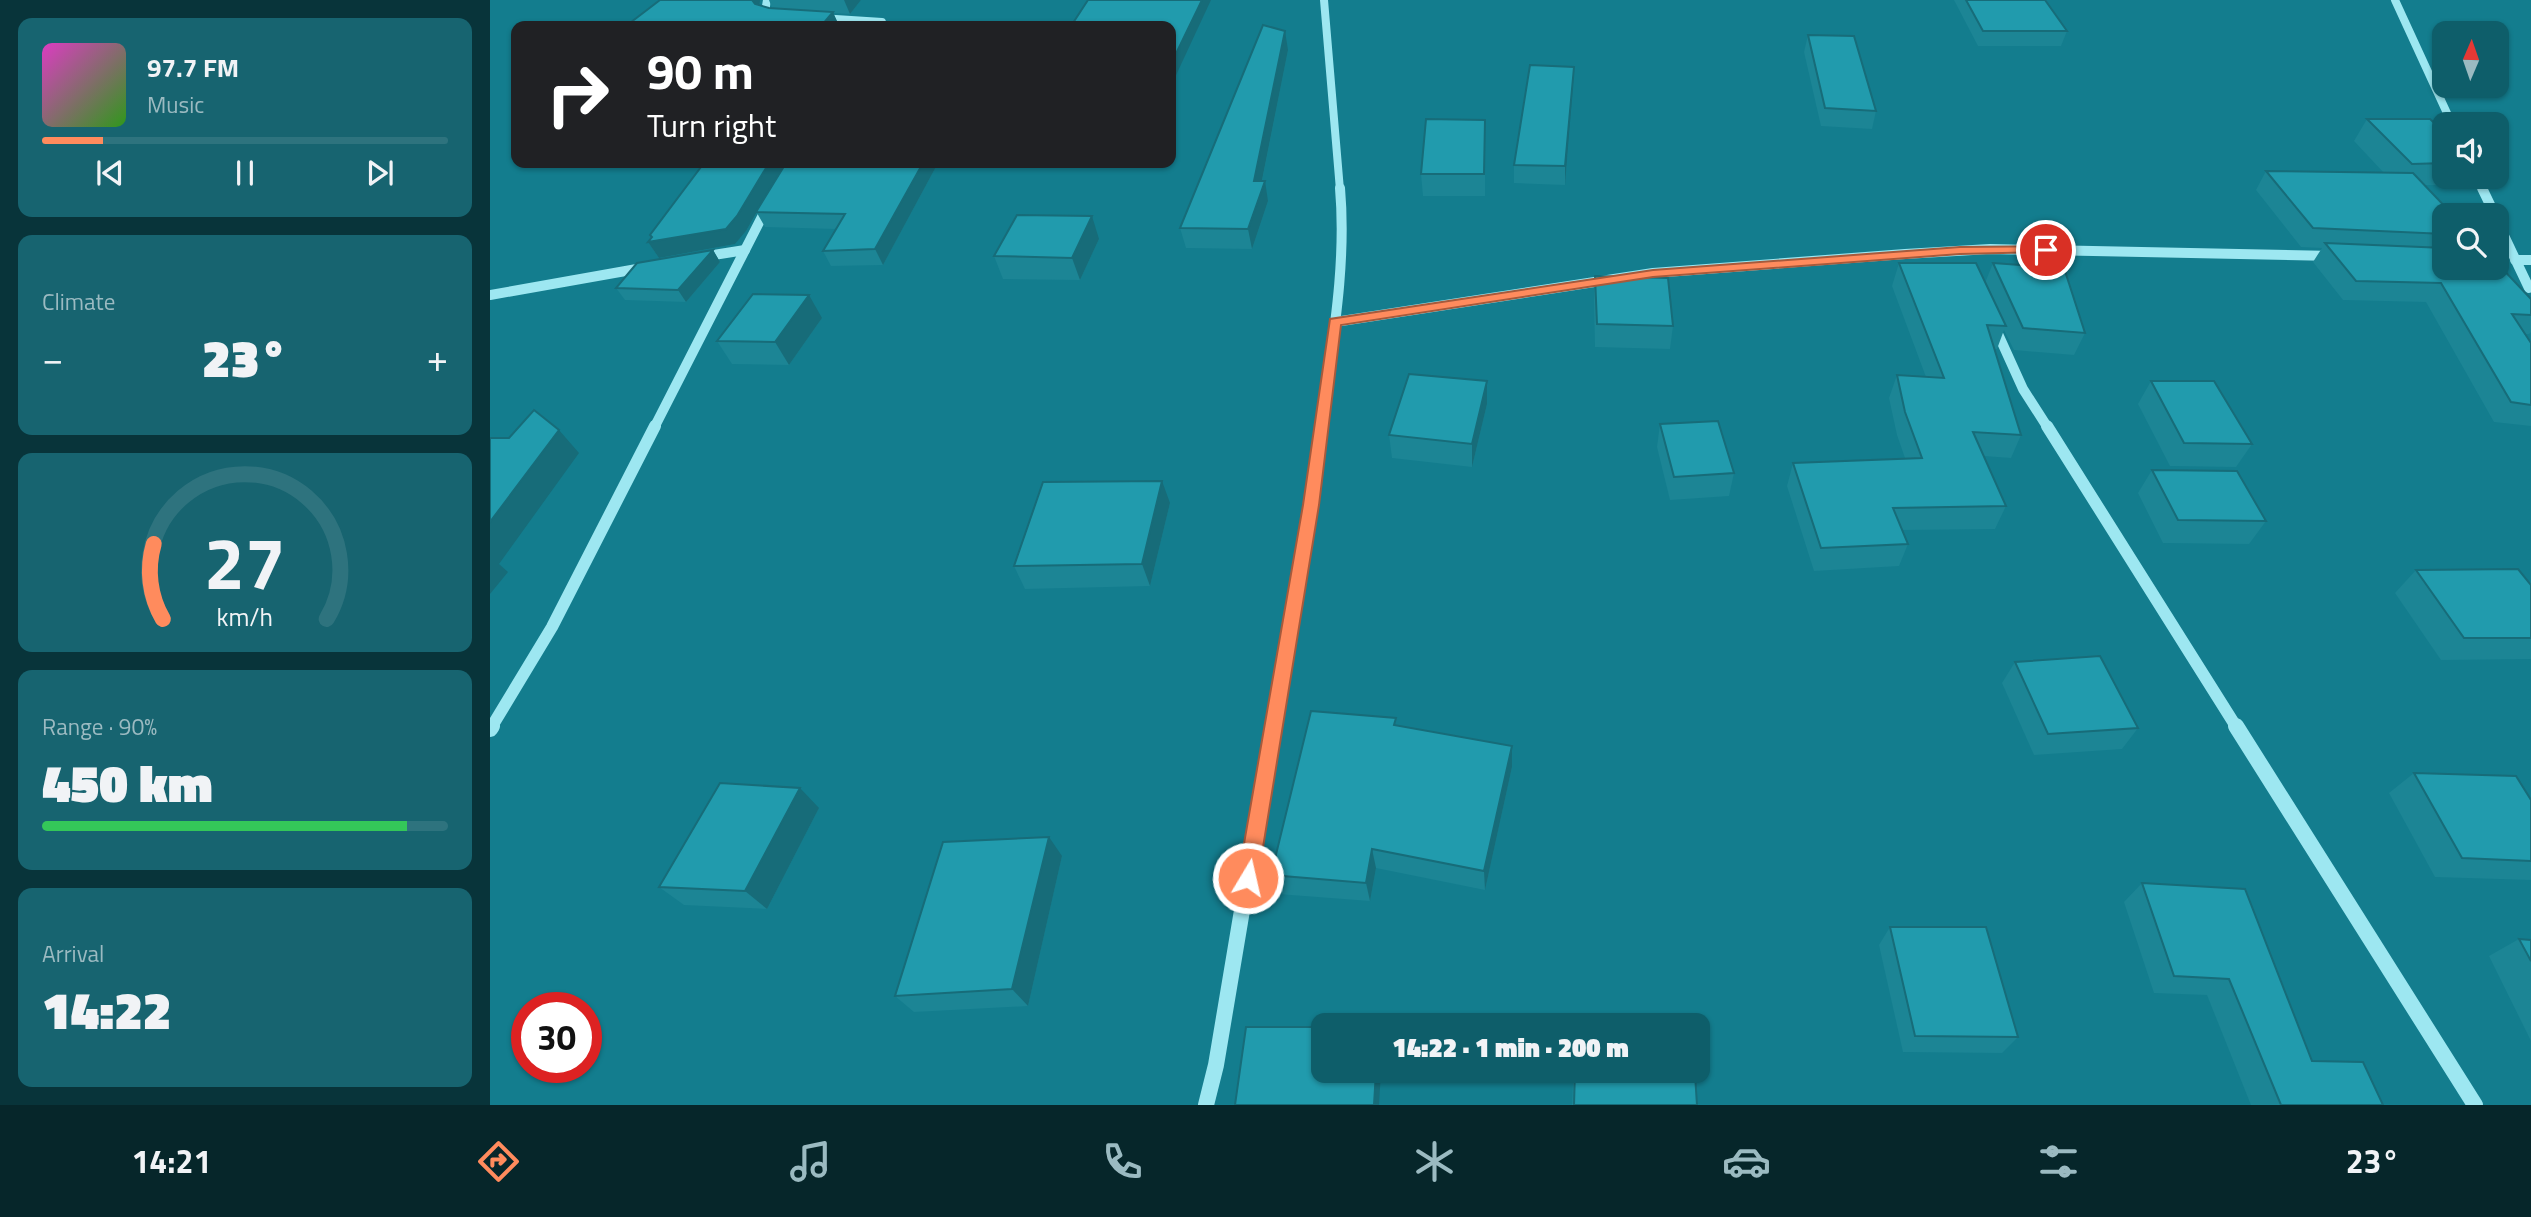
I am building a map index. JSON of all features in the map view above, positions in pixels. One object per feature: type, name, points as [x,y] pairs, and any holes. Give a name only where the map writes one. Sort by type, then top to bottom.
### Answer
[{"type":"street","points":[[767,0],[765,12],[777,16]]},
{"type":"street","points":[[1206,1105],[1216,1065],[1311,505],[1335,322],[1343,223],[1324,0]]},
{"type":"street","points":[[2395,0],[2446,112]]},
{"type":"street","points":[[805,18],[876,21]]},
{"type":"street","points":[[491,727],[552,627],[776,193]]},
{"type":"street","points":[[2509,247],[2530,290]]},
{"type":"street","points":[[693,259],[745,250]]},
{"type":"street","points":[[1335,322],[1653,273],[2073,250],[2351,257]]},
{"type":"street","points":[[2515,260],[2531,260]]},
{"type":"street","points":[[490,295],[654,265]]},
{"type":"street","points":[[2510,278],[2530,290]]},
{"type":"street","points":[[1989,314],[2023,389],[2474,1105]]},
{"type":"building","points":[[660,0],[752,0],[755,4],[769,8],[833,12],[825,21],[633,21]]},
{"type":"building","points":[[1088,0],[1202,0],[1176,54],[1176,21],[1074,21]]},
{"type":"building","points":[[1966,0],[2045,0],[2067,31],[1983,31]]},
{"type":"building","points":[[1263,25],[1285,31],[1254,181],[1265,181],[1248,229],[1180,228]]},
{"type":"building","points":[[1808,35],[1854,36],[1876,111],[1825,108]]},
{"type":"building","points":[[1530,65],[1574,67],[1565,166],[1514,165]]},
{"type":"building","points":[[1426,119],[1485,120],[1484,174],[1421,174]]},
{"type":"building","points":[[2367,119],[2432,121],[2432,163],[2412,164]]},
{"type":"building","points":[[700,168],[766,168],[726,229],[648,242],[652,237],[650,235]]},
{"type":"building","points":[[783,168],[920,168],[875,249],[823,251],[845,214],[756,212]]},
{"type":"building","points":[[2266,171],[2413,173],[2442,203],[2432,203],[2432,233],[2313,228]]},
{"type":"building","points":[[1017,215],[1092,216],[1072,258],[994,256]]},
{"type":"building","points":[[2325,243],[2432,247],[2432,280],[2509,280],[2509,276],[2531,299],[2531,315],[2512,314],[2531,343],[2531,405],[2511,402],[2441,283],[2356,281]]},
{"type":"building","points":[[713,250],[678,290],[616,288],[637,263]]},
{"type":"building","points":[[1899,263],[1976,263],[2006,326],[1987,325],[2021,435],[1973,432],[2006,506],[1893,508],[1908,544],[1821,548],[1793,463],[1922,458],[1905,412],[1897,375],[1944,378]]},
{"type":"building","points":[[1993,263],[2064,268],[2085,333],[2023,328]]},
{"type":"building","points":[[1595,276],[1668,278],[1673,326],[1597,324]]},
{"type":"building","points":[[753,294],[809,295],[775,342],[717,341]]},
{"type":"building","points":[[1409,374],[1487,381],[1472,444],[1389,435]]},
{"type":"building","points":[[2151,381],[2214,381],[2252,444],[2184,443]]},
{"type":"building","points":[[534,410],[559,430],[490,522],[490,438],[509,438]]},
{"type":"building","points":[[1718,421],[1734,473],[1674,477],[1660,424]]},
{"type":"building","points":[[2152,470],[2237,471],[2266,521],[2178,520]]},
{"type":"building","points":[[1162,481],[1142,564],[1014,566],[1043,482]]},
{"type":"building","points":[[2518,569],[2531,585],[2531,638],[2464,638],[2416,570]]},
{"type":"building","points":[[2100,656],[2138,728],[2048,734],[2015,662]]},
{"type":"building","points":[[1311,711],[1396,718],[1394,725],[1512,746],[1484,871],[1372,849],[1366,883],[1271,875]]},
{"type":"building","points":[[2414,773],[2516,776],[2531,800],[2531,861],[2462,858]]},
{"type":"building","points":[[720,783],[800,788],[745,891],[659,887]]},
{"type":"building","points":[[1049,837],[1012,989],[895,996],[943,842]]},
{"type":"building","points":[[2142,883],[2245,889],[2312,1061],[2363,1062],[2383,1105],[2281,1105],[2229,979],[2174,976]]},
{"type":"building","points":[[1890,927],[1986,927],[2018,1037],[1915,1036]]},
{"type":"building","points":[[2519,939],[2531,940],[2531,961]]},
{"type":"building","points":[[1246,1027],[1311,1027],[1311,1083],[1375,1083],[1374,1105],[1235,1105]]},
{"type":"building","points":[[1575,1083],[1696,1083],[1697,1105],[1574,1105]]},
{"type":"route","points":[[1248,878],[1311,505],[1335,322],[1653,273],[1990,249],[2046,250]]}]
